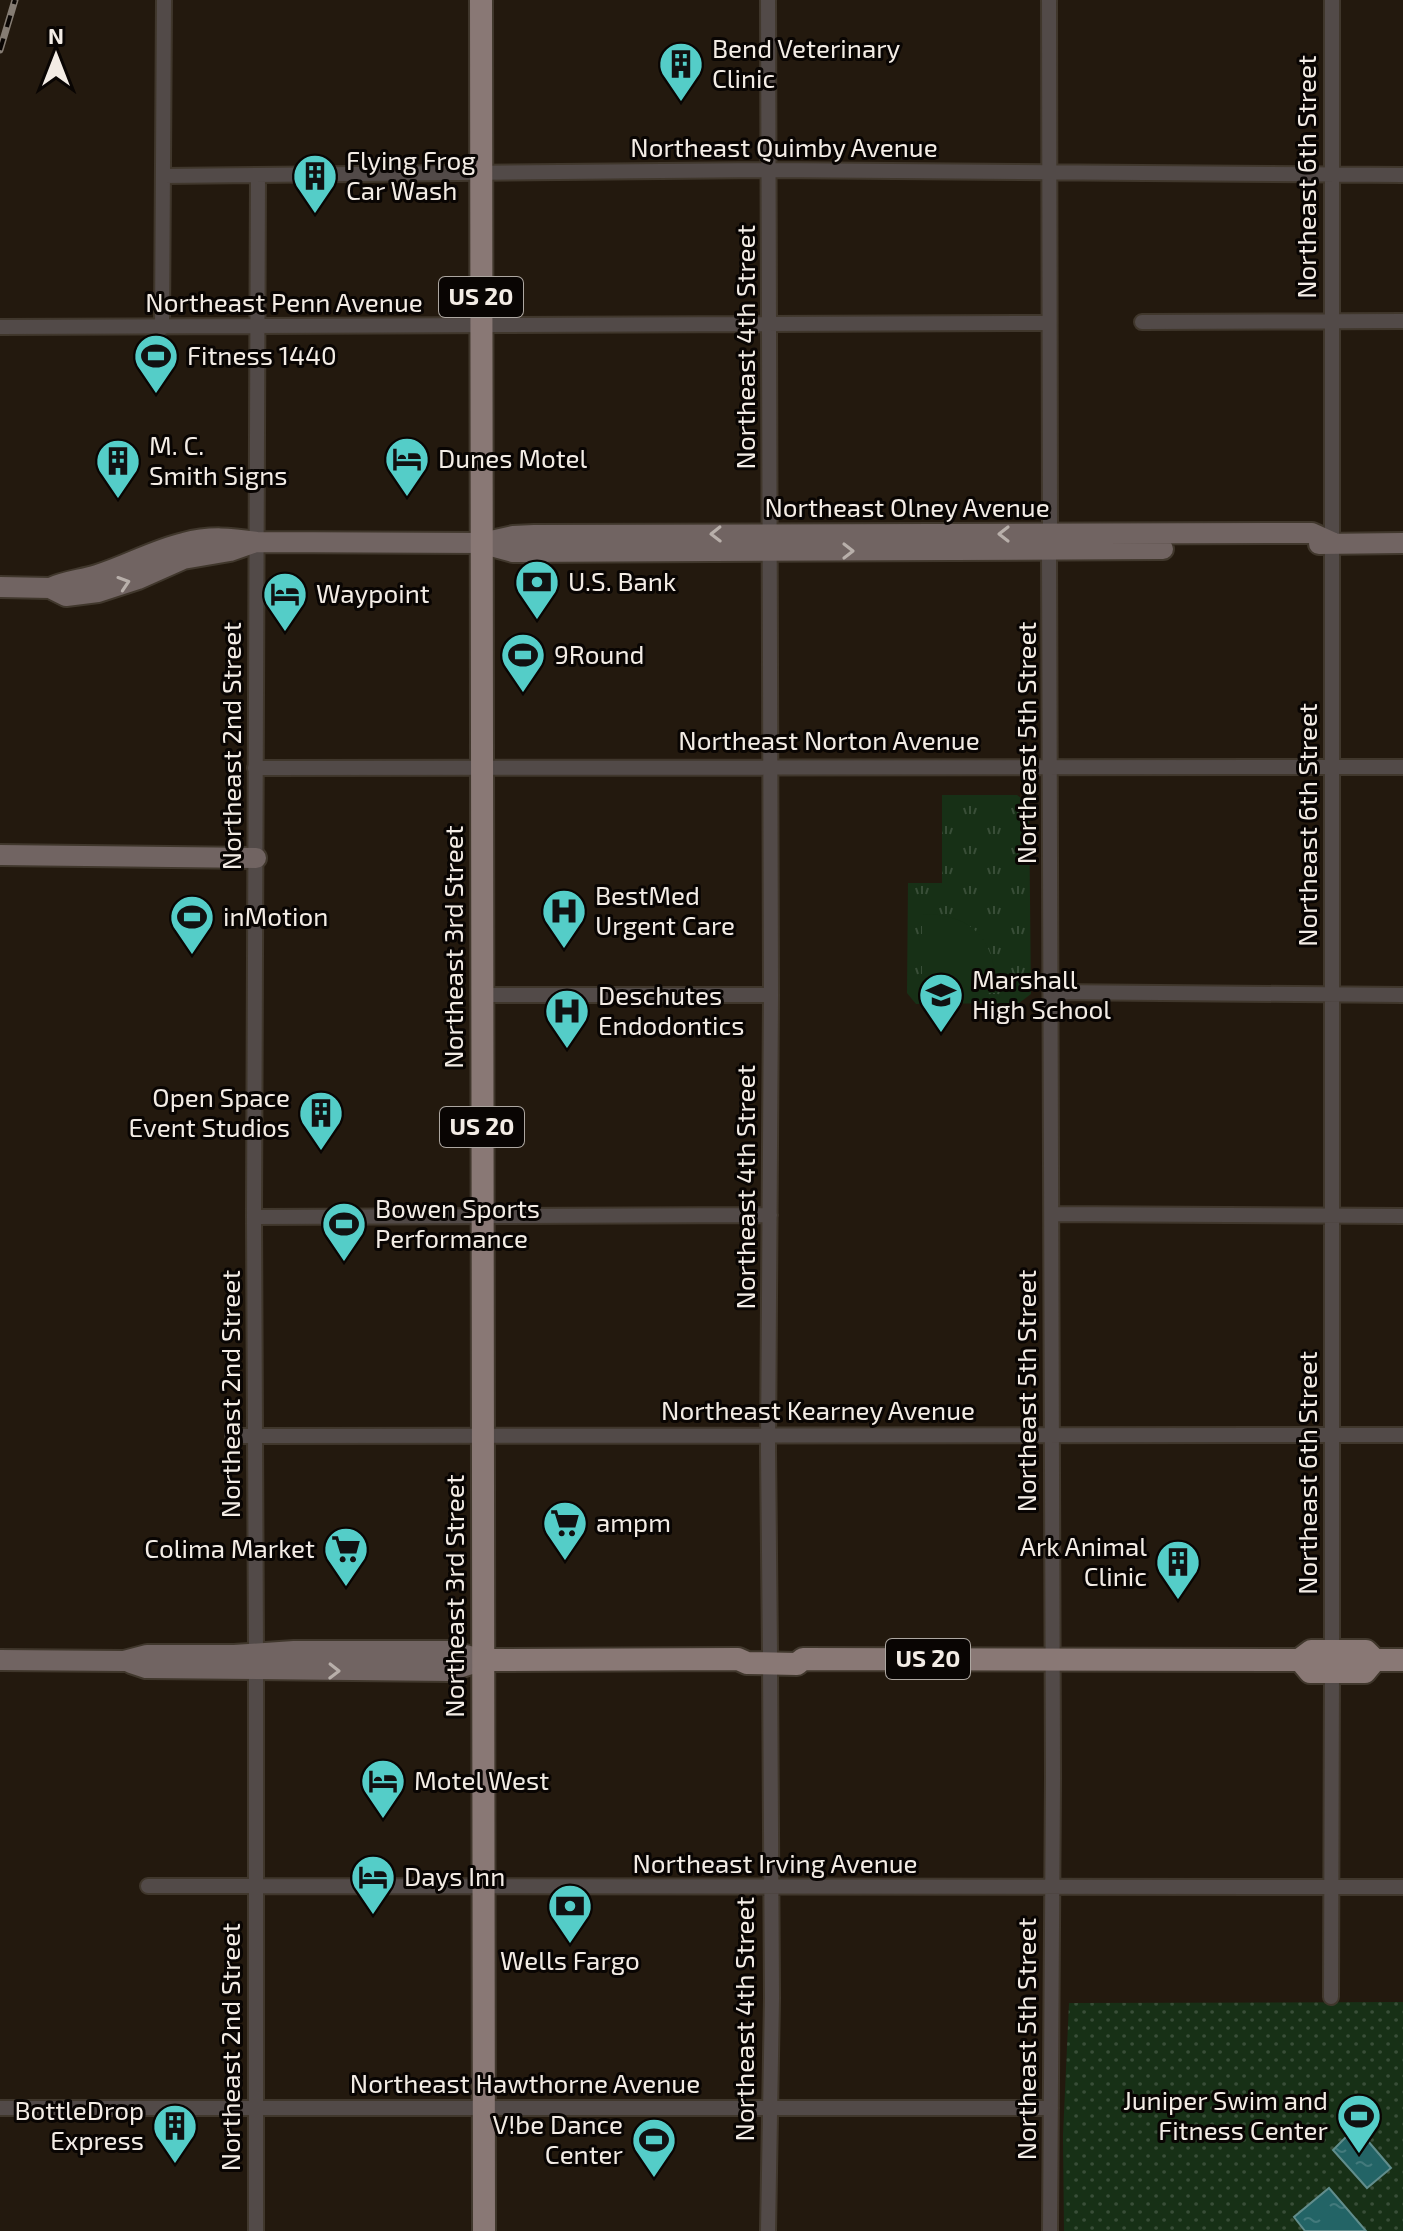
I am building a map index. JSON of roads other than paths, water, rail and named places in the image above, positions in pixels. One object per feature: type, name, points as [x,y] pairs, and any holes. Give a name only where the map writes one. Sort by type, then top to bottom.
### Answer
[{"type":"main road","name":"Northeast 3rd Street","points":[[481,0],[484,2231]]},
{"type":"main road","name":"Northeast Olney Avenue","points":[[0,587],[50,588],[66,596],[98,592],[183,559],[230,551],[257,542],[482,543],[513,552],[770,542],[1049,542],[1312,533],[1332,542],[1403,543]]},
{"type":"main road","points":[[0,855],[256,858]]},
{"type":"main road","points":[[0,1660],[124,1661],[147,1655],[234,1655],[256,1661],[450,1651],[484,1660]]},
{"type":"main road","name":"US 20","points":[[484,1660],[738,1659],[747,1663],[797,1654],[803,1659],[1300,1660],[1310,1672],[1332,1662],[1365,1672],[1375,1660],[1403,1660]]},
{"type":"street","points":[[162,328],[164,0]]},
{"type":"street","name":"Northeast 4th Street","points":[[768,0],[771,995],[768,1435],[772,1998],[768,2231]]},
{"type":"street","name":"Northeast 5th Street","points":[[1049,0],[1047,173],[1052,1214],[1050,2231]]},
{"type":"street","name":"Northeast 6th Street","points":[[1331,1997],[1332,0]]},
{"type":"street","name":"Northeast Quimby Avenue","points":[[164,176],[770,170],[1403,175]]},
{"type":"street","name":"Northeast 2nd Street","points":[[256,2231],[254,1217],[258,175]]},
{"type":"street","points":[[1142,322],[1403,321]]},
{"type":"street","name":"Northeast Penn Avenue","points":[[0,327],[1048,323]]},
{"type":"street","name":"Northeast Norton Avenue","points":[[255,768],[1403,767]]},
{"type":"street","points":[[1051,992],[1403,995]]},
{"type":"street","points":[[483,995],[771,995]]},
{"type":"street","points":[[1052,1214],[1403,1216]]},
{"type":"street","points":[[254,1217],[770,1215]]},
{"type":"street","name":"Northeast Kearney Avenue","points":[[233,1436],[1403,1435]]},
{"type":"street","name":"Northeast Irving Avenue","points":[[148,1886],[1403,1887]]},
{"type":"street","name":"Northeast Hawthorne Avenue","points":[[0,2108],[1051,2108]]},
{"type":"water","points":[[1356,2127],[1391,2168],[1367,2188],[1333,2150]]},
{"type":"water","points":[[1329,2188],[1366,2231],[1305,2231],[1294,2217]]},
{"type":"railway","points":[[0,50],[15,0]]},
{"type":"place","name":"Bend Veterinary Clinic","points":[[681,103]]},
{"type":"place","name":"Flying Frog Car Wash","points":[[315,215]]},
{"type":"place","name":"Fitness 1440","points":[[156,395]]},
{"type":"place","name":"Dunes Motel","points":[[407,498]]},
{"type":"place","name":"M. C. Smith Signs","points":[[118,500]]},
{"type":"place","name":"U.S. Bank","points":[[537,621]]},
{"type":"place","name":"Waypoint","points":[[285,633]]},
{"type":"place","name":"9Round","points":[[523,694]]},
{"type":"place","name":"BestMed Urgent Care","points":[[564,950]]},
{"type":"place","name":"inMotion","points":[[192,956]]},
{"type":"place","name":"Marshall High School","points":[[941,1034]]},
{"type":"place","name":"Deschutes Endodontics","points":[[567,1050]]},
{"type":"place","name":"Open Space Event Studios","points":[[321,1152]]},
{"type":"place","name":"Bowen Sports Performance","points":[[344,1263]]},
{"type":"place","name":"ampm","points":[[565,1562]]},
{"type":"place","name":"Colima Market","points":[[346,1588]]},
{"type":"place","name":"Ark Animal Clinic","points":[[1178,1601]]},
{"type":"place","name":"Motel West","points":[[383,1820]]},
{"type":"place","name":"Days Inn","points":[[373,1916]]},
{"type":"place","name":"Wells Fargo","points":[[570,1945]]},
{"type":"place","name":"Juniper Swim and Fitness Center","points":[[1359,2155]]},
{"type":"place","name":"BottleDrop Express","points":[[175,2165]]},
{"type":"place","name":"V!be Dance Center","points":[[654,2179]]}]
